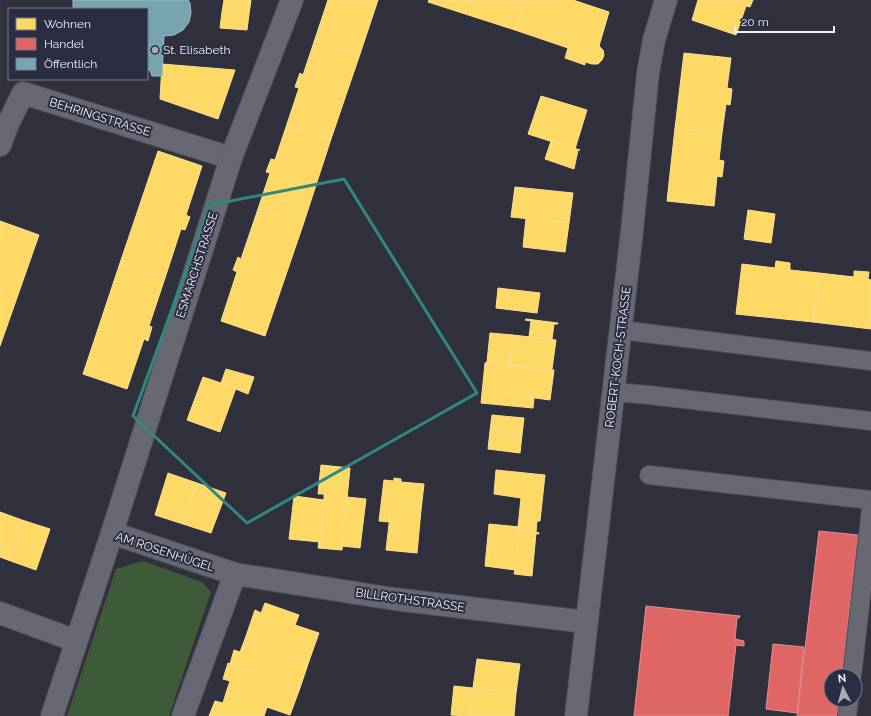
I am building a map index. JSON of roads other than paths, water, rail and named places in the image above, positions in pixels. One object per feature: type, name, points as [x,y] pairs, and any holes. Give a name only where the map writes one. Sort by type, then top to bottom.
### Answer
[{"type":"street","name":"ESMARCHSTRASSE","points":[[112,533],[231,158],[292,0]]},
{"type":"street","name":"ROBERT-KOCH-STRASSE","points":[[576,716],[614,392],[648,73],[654,40],[666,0]]},
{"type":"street","name":"BEHRINGSTRASSE","points":[[2,131],[23,92],[231,158]]},
{"type":"street","name":"AM ROSENHÜGEL","points":[[52,716],[112,533],[235,574]]},
{"type":"street","name":"BILLROTHSTRASSE","points":[[235,574],[394,599],[586,622]]},
{"type":"street","points":[[183,716],[235,574]]},
{"type":"street","points":[[0,613],[76,641]]},
{"type":"lane","points":[[620,330],[871,361]]},
{"type":"lane","points":[[614,392],[871,421]]},
{"type":"lane","points":[[649,475],[871,500]]},
{"type":"lane","points":[[853,668],[871,509]]},
{"type":"place","name":"St. Elisabeth","points":[[155,50]]}]
